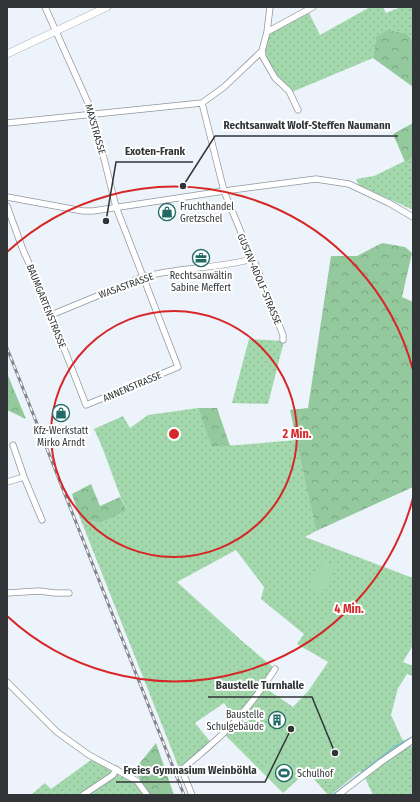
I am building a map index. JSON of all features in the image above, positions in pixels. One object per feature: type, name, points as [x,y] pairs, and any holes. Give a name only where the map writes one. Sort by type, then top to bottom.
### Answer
[{"type":"main road","points":[[7,54],[107,7]]},
{"type":"street","name":"MAXSTRASSE","points":[[45,7],[93,114],[116,207],[178,367]]},
{"type":"street","points":[[270,7],[267,32],[262,51],[263,57],[275,78],[289,91],[298,110]]},
{"type":"street","points":[[267,32],[313,7]]},
{"type":"street","points":[[7,122],[202,103],[224,87],[262,51]]},
{"type":"street","name":"GUSTAV-ADOLF-STRASSE","points":[[202,103],[224,191],[271,303],[283,335],[283,340]]},
{"type":"street","points":[[7,197],[83,211],[103,210],[224,191],[316,179],[349,184],[389,203],[413,217]]},
{"type":"street","name":"BAUMGARTENSTRASSE","points":[[7,206],[86,405]]},
{"type":"street","name":"WASASTRASSE","points":[[51,315],[143,277],[159,273],[198,269],[252,259]]},
{"type":"street","name":"ANNENSTRASSE","points":[[86,405],[178,367]]},
{"type":"street","points":[[13,445],[24,477],[42,520]]},
{"type":"street","points":[[7,482],[24,477]]},
{"type":"street","points":[[7,593],[39,591],[68,593]]},
{"type":"street","points":[[192,795],[182,770],[239,717],[262,691],[275,669]]},
{"type":"street","points":[[7,682],[57,732],[90,755],[137,781],[147,795]]},
{"type":"street","points":[[338,795],[413,740]]},
{"type":"street","points":[[83,795],[113,775],[116,769]]},
{"type":"green space","points":[[370,7],[383,7],[386,13],[401,7],[413,7],[413,41],[407,34],[376,37],[373,58],[292,92],[277,78],[265,58],[268,35],[271,32],[309,13],[320,35]]},
{"type":"green space","points":[[388,30],[407,34],[413,41],[413,87],[373,58],[376,37]]},
{"type":"green space","points":[[413,123],[413,157],[405,162],[393,134]]},
{"type":"green space","points":[[413,157],[413,210],[359,185],[356,179],[374,176]]},
{"type":"green space","points":[[382,243],[405,247],[412,253],[402,297],[413,302],[413,487],[316,531],[290,410],[308,408],[331,256],[357,256]]},
{"type":"green space","points":[[249,339],[284,341],[268,404],[232,403]]},
{"type":"green space","points":[[7,373],[26,419],[7,410]]},
{"type":"green space","points":[[198,408],[211,446],[243,445],[297,440],[316,531],[305,537],[413,578],[413,645],[403,662],[413,666],[413,676],[407,674],[398,688],[391,715],[402,739],[411,746],[413,751],[413,795],[373,795],[360,771],[331,795],[328,795],[307,771],[283,793],[225,735],[238,722],[224,703],[195,723],[213,745],[181,773],[80,518],[100,523],[127,511],[94,429],[123,416],[130,428],[148,415]],"holes":[[[236,550],[264,587],[261,599],[304,634],[297,644],[328,662],[309,690],[293,707],[261,685],[274,668],[177,582]]]},
{"type":"green space","points":[[198,408],[217,408],[230,446],[211,446]]},
{"type":"green space","points":[[91,484],[100,506],[120,497],[127,511],[100,523],[80,518],[72,494]]},
{"type":"green space","points":[[323,560],[336,566],[324,593],[308,586]]},
{"type":"green space","points":[[325,617],[329,617],[333,623],[329,629],[325,629],[321,625],[321,621]]},
{"type":"green space","points":[[156,743],[174,795],[150,795],[139,777],[131,774]]},
{"type":"green space","name":"Schulhof","points":[[280,754],[297,771],[303,766],[306,770],[283,791],[263,771]]},
{"type":"green space","points":[[91,760],[137,785],[144,795],[31,795],[45,783],[51,789]]},
{"type":"waterway","points":[[333,795],[394,747],[413,737]]},
{"type":"railway","points":[[7,348],[184,795]]},
{"type":"place","name":"Rechtsanwalt Wolf-Steffen Naumann","points":[[183,186]]},
{"type":"place","name":"Fruchthandel Gretzschel","points":[[167,212]]},
{"type":"place","name":"Exoten-Frank","points":[[106,221]]},
{"type":"place","name":"Rechtsanwältin Sabine Meffert","points":[[201,258]]},
{"type":"place","name":"Kfz-Werkstatt Mirko Arndt","points":[[61,413]]},
{"type":"place","name":"Baustelle Schulgebäude","points":[[277,720]]},
{"type":"place","name":"Freies Gymnasium Weinböhla","points":[[291,729]]},
{"type":"place","name":"Baustelle Turnhalle","points":[[335,753]]},
{"type":"place","name":"Schulhof","points":[[284,773]]}]
